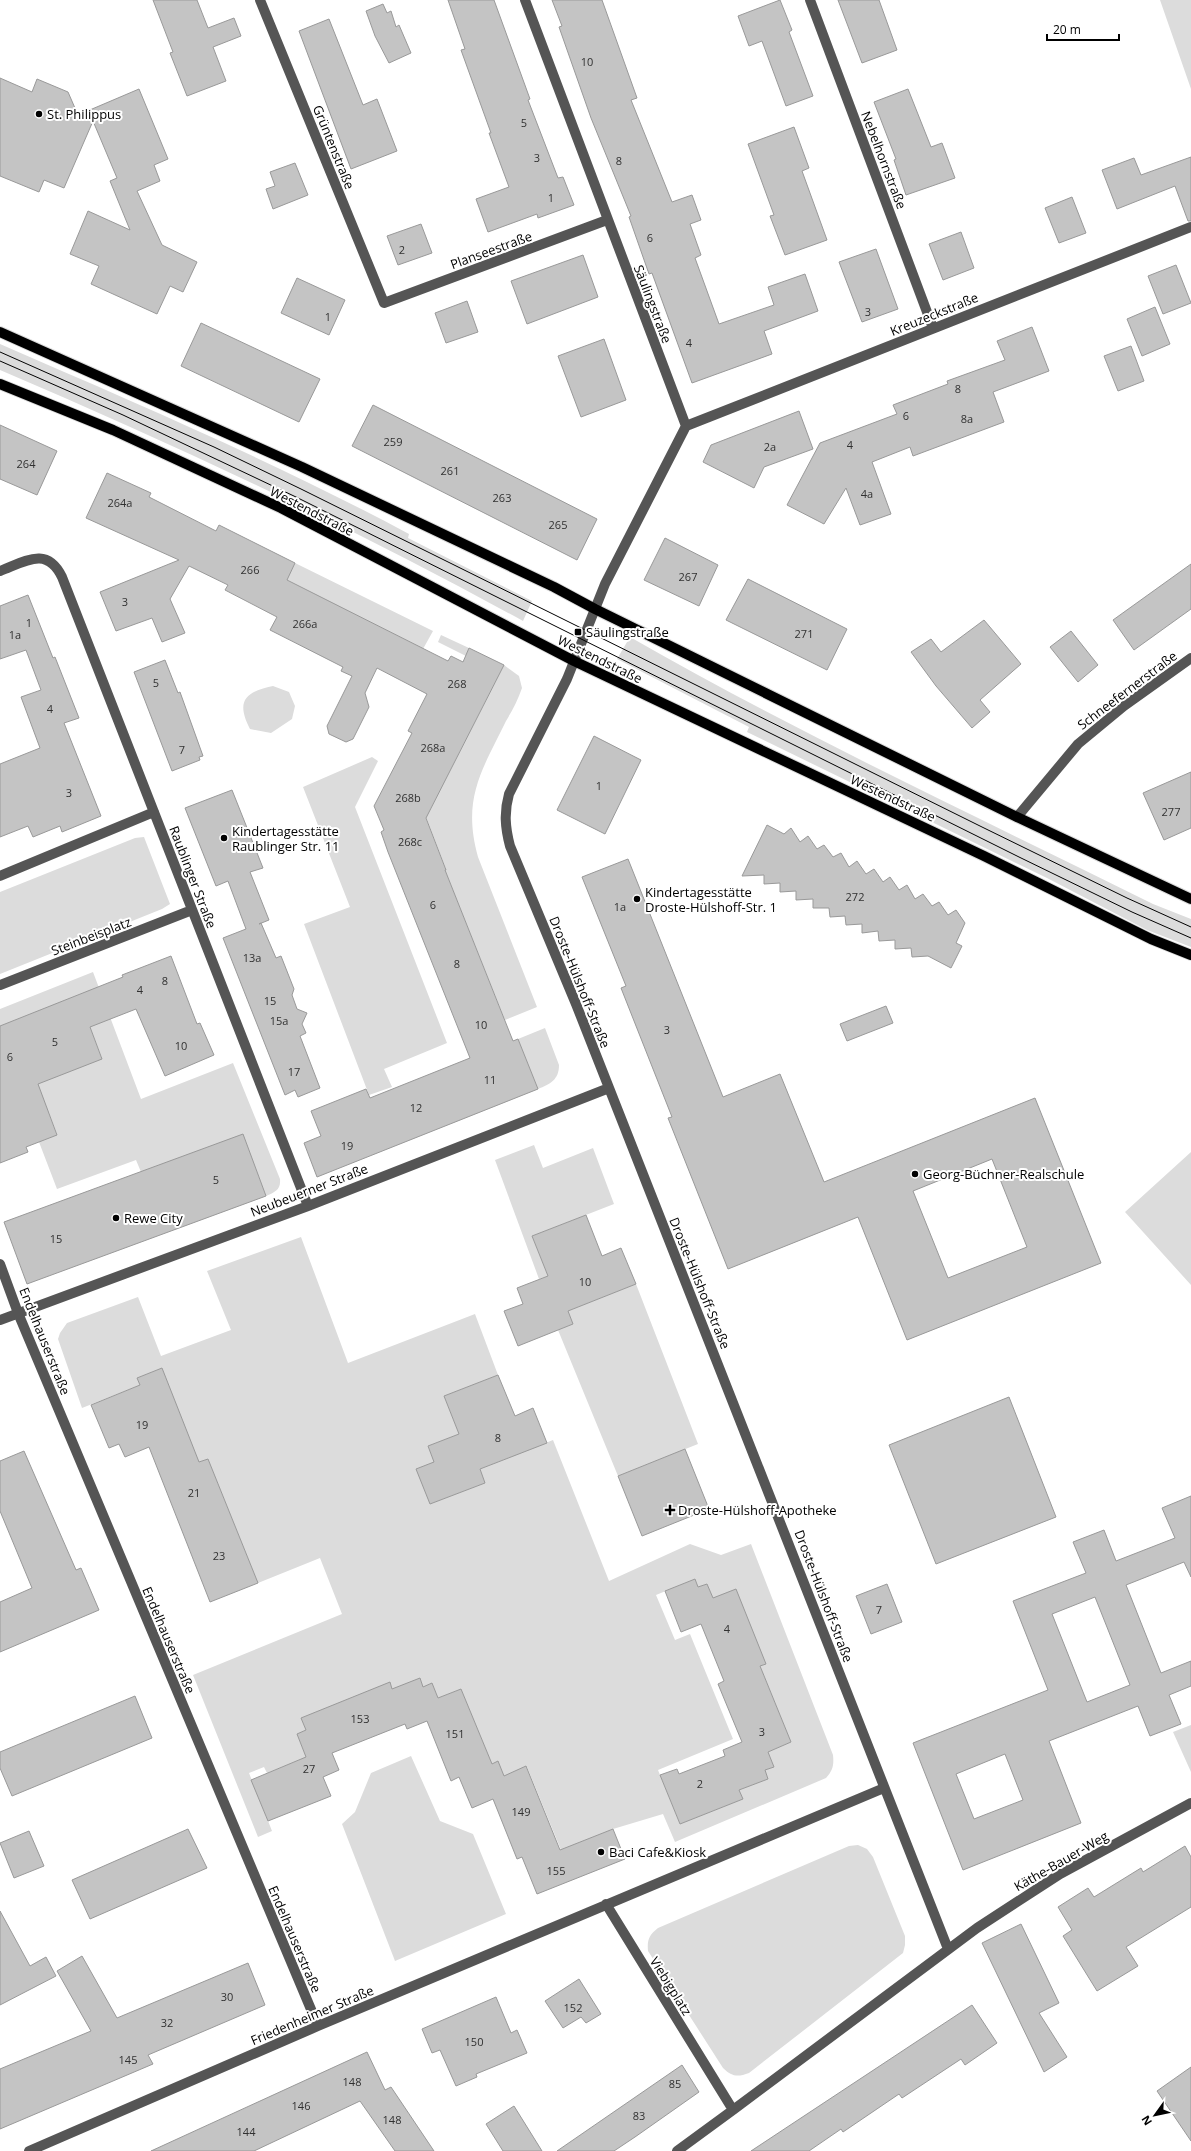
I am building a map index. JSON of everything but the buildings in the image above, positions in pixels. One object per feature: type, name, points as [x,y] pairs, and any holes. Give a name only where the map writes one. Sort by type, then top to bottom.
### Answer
[{"type":"main road","points":[[0,332],[302,467],[554,587],[595,609],[1017,816],[1191,899]]},
{"type":"main road","name":"Westendstraße","points":[[0,384],[113,430],[280,508],[574,661],[984,856],[1152,939],[1191,955]]},
{"type":"street","name":"Grüntenstraße","points":[[260,0],[384,303]]},
{"type":"street","name":"Säulingstraße","points":[[525,0],[686,426]]},
{"type":"street","name":"Nebelhornstraße","points":[[810,0],[933,328]]},
{"type":"street","name":"Planseestraße","points":[[384,303],[607,220]]},
{"type":"street","name":"Kreuzeckstraße","points":[[686,426],[1191,227]]},
{"type":"street","points":[[595,609],[605,584],[686,426]]},
{"type":"street","name":"Raublinger Straße","points":[[0,571],[35,558],[50,560],[56,566],[62,577],[308,1206]]},
{"type":"street","name":"Droste-Hülshoff-Straße","points":[[595,609],[567,679],[509,794],[505,819],[510,846],[609,1088],[948,1949]]},
{"type":"street","name":"Schneefernerstraße","points":[[1017,816],[1078,744],[1124,706],[1191,658]]},
{"type":"street","points":[[0,876],[154,812]]},
{"type":"street","name":"Steinbeisplatz","points":[[0,985],[192,910]]},
{"type":"street","name":"Neubeuerner Straße","points":[[0,1320],[308,1206],[609,1088]]},
{"type":"street","name":"Endelhauserstraße","points":[[0,1264],[18,1313],[318,2026]]},
{"type":"street","points":[[606,1904],[884,1788]]},
{"type":"street","name":"Käthe-Bauer-Weg","points":[[948,1949],[977,1928],[1060,1874],[1191,1802]]},
{"type":"street","name":"Friedenheimer Straße","points":[[29,2151],[606,1904]]},
{"type":"street","name":"Viebigplatz","points":[[606,1904],[733,2110]]},
{"type":"street","points":[[677,2151],[948,1949]]},
{"type":"shaded area","points":[[1160,0],[1191,0],[1191,89]]},
{"type":"shaded area","points":[[0,344],[258,459],[409,534],[408,538],[532,601],[523,621],[395,553],[265,489],[133,428],[0,370]]},
{"type":"shaded area","points":[[295,563],[433,631],[423,649],[287,580]]},
{"type":"shaded area","points":[[441,635],[469,648],[466,656],[438,642]]},
{"type":"shaded area","points":[[630,637],[758,707],[889,774],[1153,904],[1191,919],[1191,947],[1147,930],[1047,878],[747,732],[749,727],[617,659]]},
{"type":"shaded area","points":[[504,665],[519,676],[522,688],[482,771],[473,802],[472,818],[478,857],[537,1007],[505,1020],[445,870],[446,869],[425,814],[429,812]]},
{"type":"shaded area","points":[[273,686],[289,692],[295,706],[292,719],[271,733],[250,729],[244,712],[243,705],[245,700],[255,691]]},
{"type":"shaded area","points":[[372,757],[378,761],[355,807],[447,1043],[384,1069],[392,1087],[369,1095],[304,924],[350,907],[303,787]]},
{"type":"shaded area","points":[[144,837],[170,904],[162,909],[0,974],[0,892],[135,838]]},
{"type":"shaded area","points":[[93,972],[141,1099],[233,1063],[280,1179],[280,1186],[277,1190],[266,1196],[243,1135],[141,1172],[136,1160],[57,1189],[39,1142],[57,1134],[49,1113],[0,1098],[102,1058],[78,996],[0,1026],[0,1009]]},
{"type":"shaded area","points":[[545,1028],[559,1065],[559,1070],[553,1081],[538,1089],[518,1039]]},
{"type":"shaded area","points":[[534,1145],[543,1168],[593,1148],[614,1204],[532,1236],[548,1276],[539,1279],[495,1160]]},
{"type":"shaded area","points":[[1191,1152],[1191,1285],[1125,1212]]},
{"type":"shaded area","points":[[301,1237],[348,1363],[475,1314],[498,1375],[444,1396],[459,1434],[428,1446],[432,1457],[438,1461],[417,1469],[430,1504],[485,1483],[480,1469],[553,1440],[609,1581],[690,1544],[721,1555],[751,1544],[833,1755],[832,1770],[826,1778],[675,1842],[663,1814],[613,1829],[561,1850],[527,1767],[504,1776],[498,1762],[492,1764],[461,1689],[438,1698],[432,1683],[423,1687],[392,1689],[390,1683],[301,1718],[306,1730],[297,1734],[304,1752],[312,1755],[267,1773],[264,1767],[249,1773],[272,1831],[258,1837],[193,1675],[342,1614],[320,1558],[258,1583],[208,1459],[187,1467],[195,1453],[162,1368],[137,1378],[140,1385],[82,1408],[58,1339],[67,1323],[138,1297],[161,1356],[231,1330],[207,1271]],"holes":[[[695,1579],[698,1587],[707,1584],[713,1598],[766,1664],[760,1666],[791,1742],[768,1752],[774,1767],[765,1770],[768,1779],[739,1790],[743,1799],[680,1824],[658,1770],[733,1739],[690,1634],[675,1640],[656,1595]]]},
{"type":"shaded area","points":[[636,1284],[698,1444],[618,1476],[558,1330],[573,1324],[568,1311]]},
{"type":"shaded area","points":[[1191,1725],[1191,1772],[1173,1732]]},
{"type":"shaded area","points":[[411,1756],[440,1821],[473,1834],[506,1914],[395,1961],[342,1824],[355,1812],[371,1773]]},
{"type":"shaded area","points":[[858,1845],[867,1849],[873,1857],[905,1936],[903,1953],[749,2073],[738,2076],[732,2075],[723,2068],[648,1951],[648,1941],[652,1933],[658,1928],[849,1846]]},
{"type":"tram line","points":[[0,352],[214,447],[301,489],[982,827],[1127,898],[1191,927]]},
{"type":"tram line","points":[[0,361],[123,415],[296,497],[1019,857],[1132,912],[1191,938]]},
{"type":"place","name":"St. Philippus","points":[[39,114]]},
{"type":"place","name":"Säulingstraße","points":[[578,632]]},
{"type":"place","name":"Kindertagesstätte Raublinger Str. 11","points":[[224,838]]},
{"type":"place","name":"Kindertagesstätte Droste-Hülshoff-Str. 1","points":[[637,899]]},
{"type":"place","name":"Georg-Büchner-Realschule","points":[[915,1174]]},
{"type":"place","name":"Rewe City","points":[[116,1218]]},
{"type":"place","name":"Droste-Hülshoff-Apotheke","points":[[670,1510]]},
{"type":"place","name":"Baci Cafe&Kiosk","points":[[601,1852]]}]
